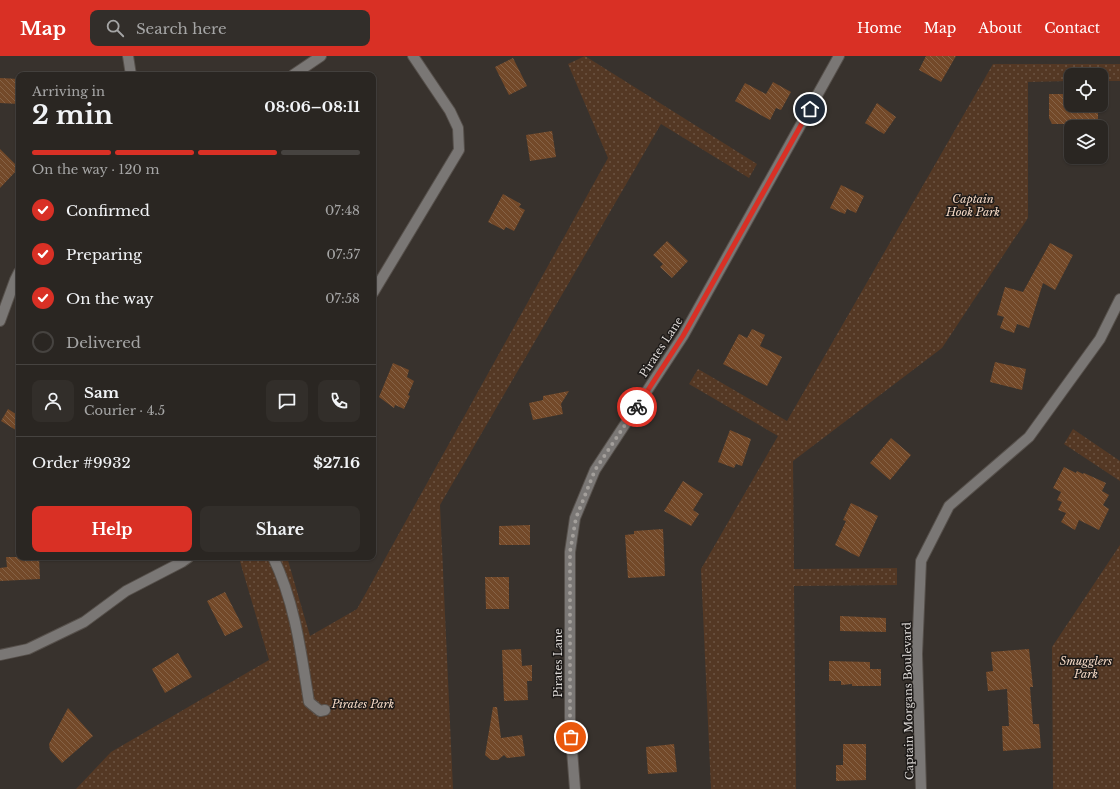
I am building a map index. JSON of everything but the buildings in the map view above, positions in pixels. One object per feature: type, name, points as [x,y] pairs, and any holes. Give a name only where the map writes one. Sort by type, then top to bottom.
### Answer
[{"type":"street","points":[[128,56],[131,72]]},
{"type":"street","points":[[297,72],[321,56]]},
{"type":"street","points":[[376,288],[459,150],[458,128],[450,111],[413,56]]},
{"type":"street","name":"Pirates Lane","points":[[575,789],[570,724],[570,552],[576,518],[595,470],[683,336],[840,56]]},
{"type":"street","points":[[0,320],[16,278]]},
{"type":"street","name":"Captain Morgans Boulevard","points":[[921,789],[917,654],[921,561],[949,506],[1029,438],[1100,339],[1120,299]]},
{"type":"street","points":[[0,655],[28,649],[84,622],[126,591],[185,560]]},
{"type":"street","points":[[274,560],[285,585],[296,620],[309,702],[320,711],[325,710]]},
{"type":"green space","name":"Pirates Park","points":[[585,56],[757,164],[749,178],[661,124],[440,505],[453,789],[76,789],[111,752],[269,660],[240,560],[288,560],[310,636],[357,609],[608,158],[568,64]]},
{"type":"green space","name":"Captain Hook Park","points":[[993,64],[1120,64],[1120,81],[1108,81],[1108,68],[1064,68],[1064,81],[1028,82],[1028,218],[942,348],[793,461],[794,569],[897,568],[897,585],[794,586],[796,789],[711,789],[701,569],[778,436],[689,384],[698,369],[787,421]]},
{"type":"green space","points":[[1073,429],[1120,461],[1120,481],[1064,444]]},
{"type":"green space","name":"Smugglers Park","points":[[1120,545],[1120,789],[1053,789],[1052,647]]},
{"type":"way so far","points":[[571,737],[570,552],[576,518],[595,470],[637,407]]},
{"type":"route","points":[[637,407],[683,336],[810,109]]}]
